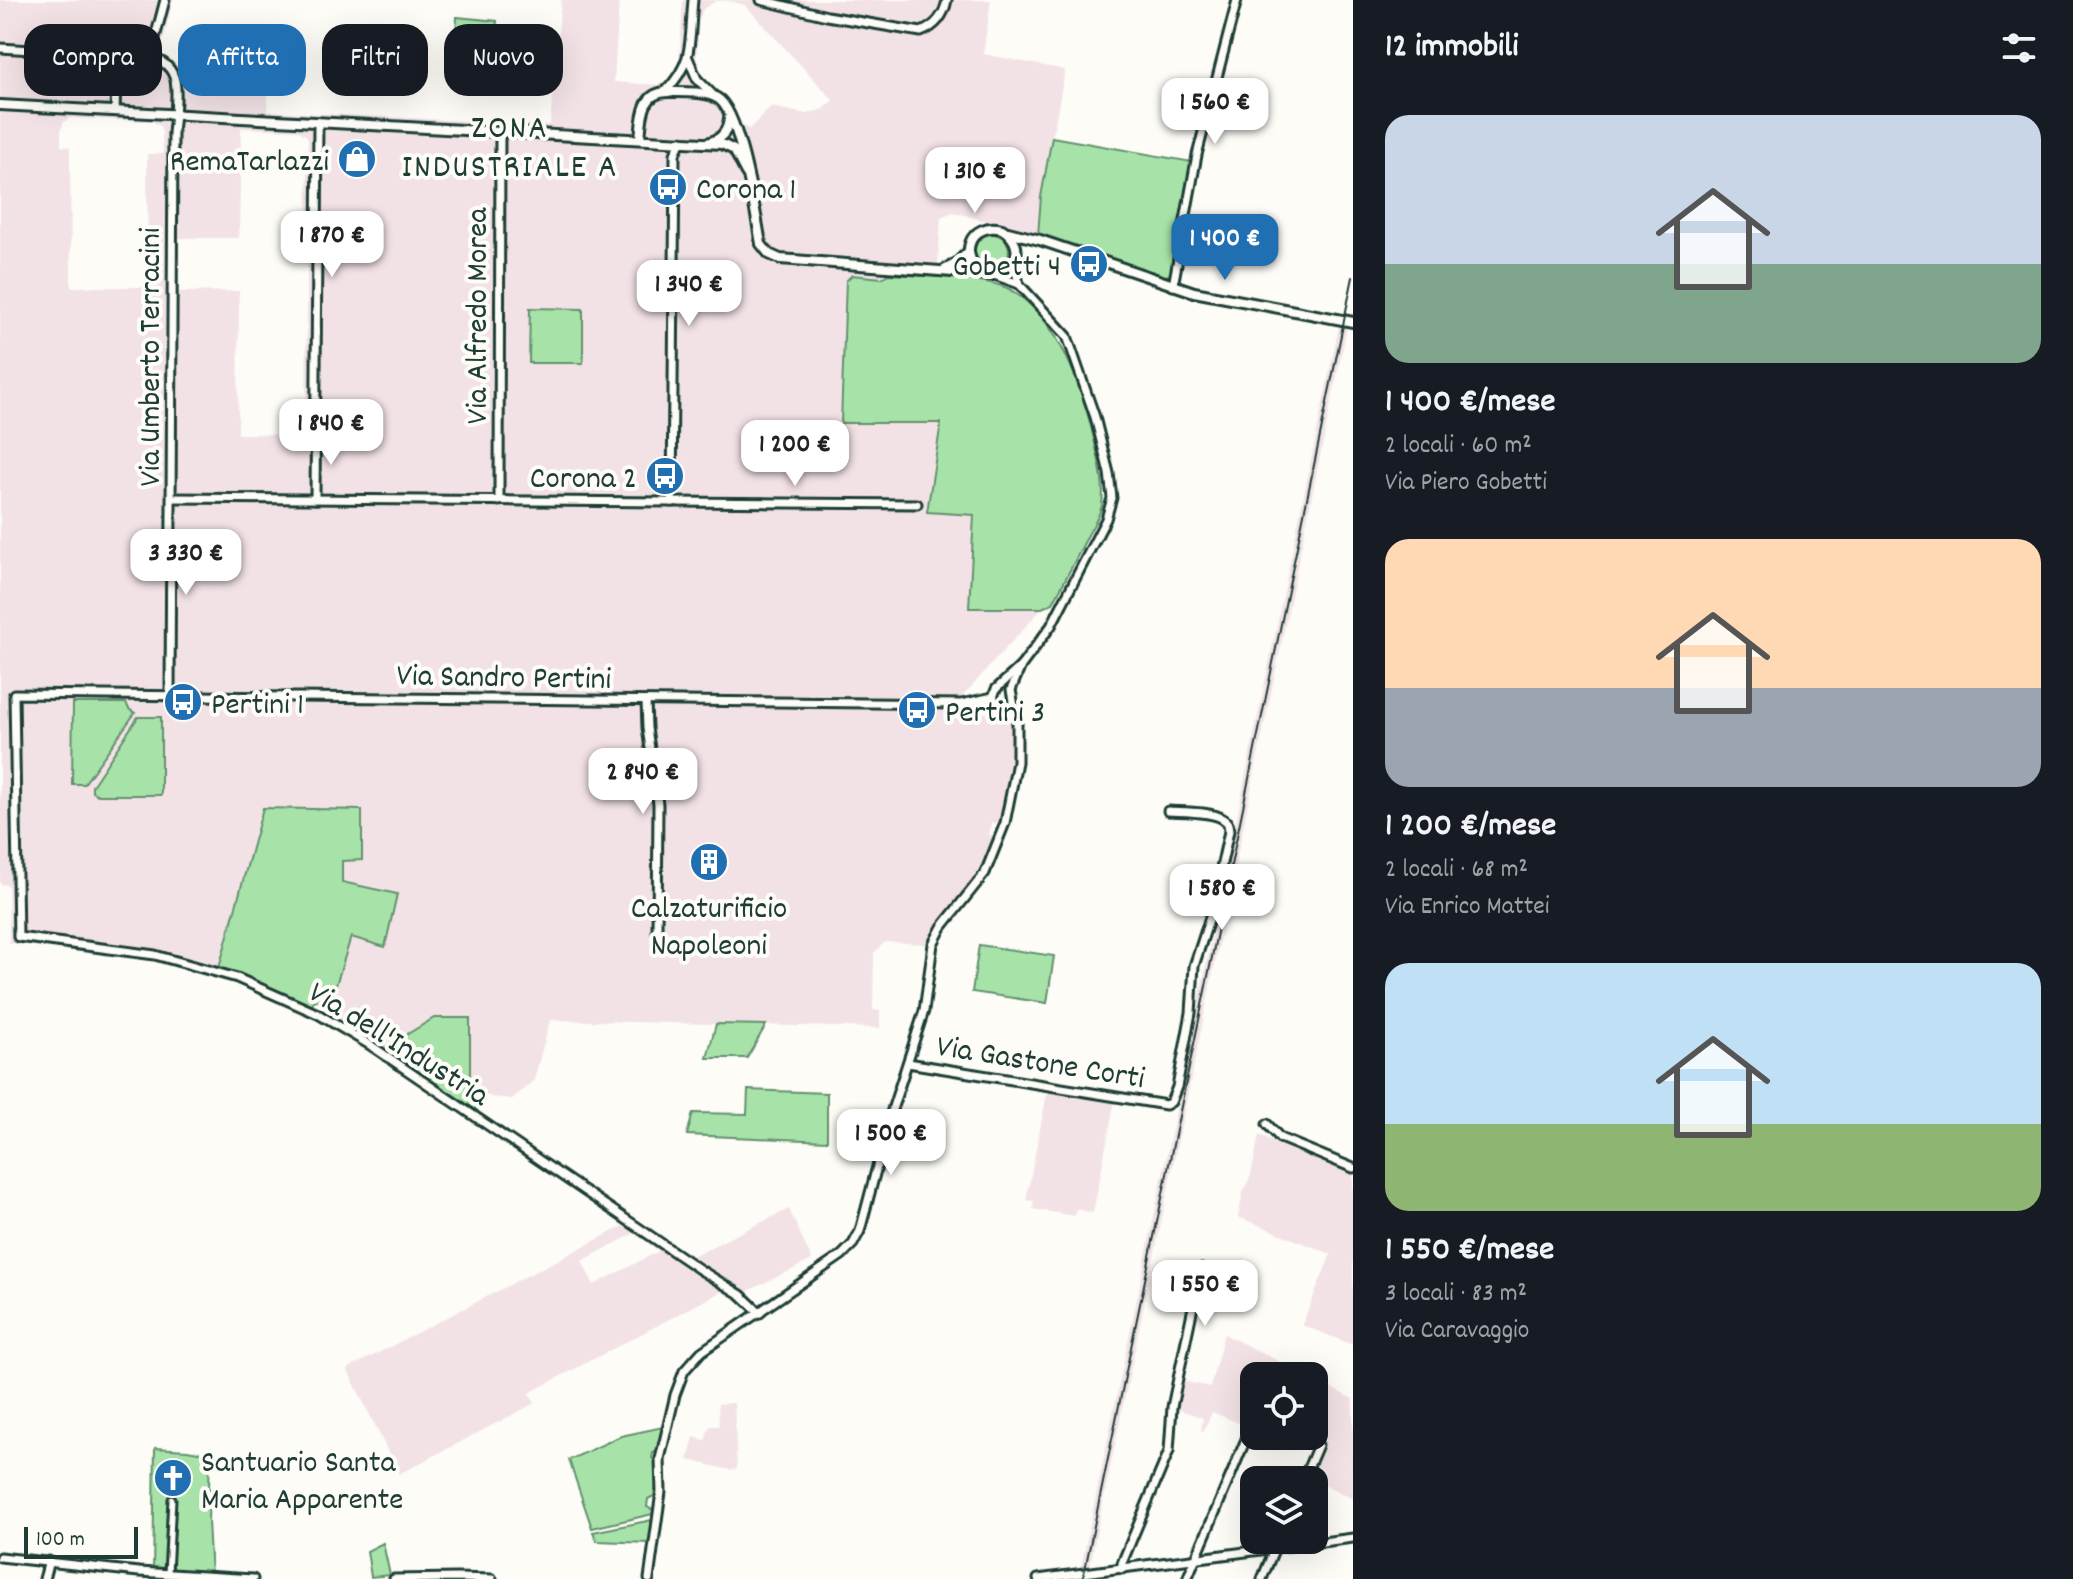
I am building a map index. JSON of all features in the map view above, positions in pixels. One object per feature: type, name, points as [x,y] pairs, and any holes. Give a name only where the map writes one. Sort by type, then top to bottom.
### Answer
[{"type":"street","points":[[159,24],[165,0]]},
{"type":"street","points":[[665,92],[679,77],[688,58],[693,0]]},
{"type":"street","points":[[761,0],[827,16],[921,32],[940,18],[947,0]]},
{"type":"street","points":[[1173,286],[1197,155],[1237,0]]},
{"type":"street","points":[[0,48],[24,50]]},
{"type":"street","points":[[688,58],[697,79],[725,104],[740,138],[761,244],[774,257],[989,274],[1005,271],[1027,244],[1040,240]]},
{"type":"street","points":[[162,63],[174,77],[176,85],[174,114]]},
{"type":"street","points":[[640,139],[642,115],[646,103],[654,95],[665,92],[714,96]]},
{"type":"street","points":[[115,111],[116,96]]},
{"type":"street","points":[[0,105],[709,143],[729,146],[739,157],[746,173]]},
{"type":"street","name":"Via Umberto Terracini","points":[[170,695],[174,114]]},
{"type":"street","points":[[709,143],[724,134],[729,116]]},
{"type":"street","points":[[315,499],[318,122]]},
{"type":"street","name":"Via Alfredo Morea","points":[[499,501],[500,132]]},
{"type":"street","points":[[668,140],[675,154]]},
{"type":"street","points":[[672,502],[675,154],[681,141]]},
{"type":"street","points":[[1015,714],[1010,708],[996,702],[993,697],[996,689],[1021,666],[1045,636],[1106,519],[1112,498],[1095,417],[1070,340],[1019,284],[979,271],[971,262],[969,251],[972,240],[980,231],[991,227],[1040,240],[1173,286],[1215,297],[1353,322]]},
{"type":"street","points":[[1007,231],[1016,245],[1019,284]]},
{"type":"street","points":[[943,270],[957,263],[969,251]]},
{"type":"street","points":[[172,498],[917,504]]},
{"type":"street","points":[[649,1579],[661,1492],[660,1459],[679,1382],[701,1352],[830,1265],[853,1244],[865,1219],[887,1128],[924,1011],[933,944],[942,927],[985,873],[1005,823],[1017,762],[1017,731],[1011,690],[1021,666]]},
{"type":"street","points":[[1001,686],[1011,690]]},
{"type":"street","name":"Via Sandro Pertini","points":[[14,694],[961,704],[993,697]]},
{"type":"street","name":"Via dell'Industria","points":[[14,694],[18,937],[121,949],[167,958],[237,978],[318,1014],[370,1045],[741,1295],[760,1313]]},
{"type":"street","points":[[1004,705],[1012,700]]},
{"type":"street","points":[[646,701],[658,804],[657,933]]},
{"type":"street","name":"Via Gastone Corti","points":[[908,1063],[1166,1105],[1171,1102],[1177,1087],[1191,1013],[1194,966],[1211,914],[1229,831],[1224,819],[1216,816],[1168,811]]},
{"type":"street","points":[[1267,1124],[1280,1138],[1353,1168]]},
{"type":"street","points":[[1122,1569],[1169,1451],[1172,1407],[1201,1269]]},
{"type":"street","points":[[1187,1579],[1241,1450]]},
{"type":"street","points":[[168,1574],[172,1499]]},
{"type":"street","points":[[1328,1540],[1353,1538]]},
{"type":"street","points":[[1038,1579],[1073,1577],[1240,1550]]},
{"type":"street","points":[[1262,1579],[1272,1554]]},
{"type":"street","points":[[0,1557],[253,1579]]},
{"type":"street","points":[[44,1579],[49,1561]]},
{"type":"street","points":[[394,1579],[492,1579]]},
{"type":"shaded area","points":[[0,0],[173,0],[162,44],[162,24],[24,24],[24,96],[162,96],[162,52],[178,65],[178,96],[268,96],[267,111],[550,125],[553,96],[563,96],[563,24],[559,24],[561,0],[619,0],[614,82],[658,85],[674,74],[679,63],[683,0],[991,0],[983,54],[1065,70],[1041,197],[1038,235],[953,212],[941,217],[938,265],[889,262],[888,274],[882,278],[852,275],[941,423],[927,512],[974,515],[969,607],[1042,608],[962,697],[962,713],[1003,713],[1009,718],[1013,731],[1012,764],[1001,823],[991,823],[989,835],[997,836],[982,867],[933,931],[927,944],[885,942],[874,953],[873,1010],[880,1011],[880,1028],[550,1020],[534,1080],[512,1099],[491,1097],[470,1087],[434,1018],[383,1049],[327,1015],[351,937],[397,895],[342,882],[342,861],[362,860],[362,810],[263,808],[217,977],[121,954],[9,943],[8,885],[0,884]],"holes":[[[716,1],[745,5],[833,100],[824,109],[807,114],[771,107],[749,129],[739,124],[727,97],[702,79],[696,63],[699,20],[703,9]],[[70,118],[152,121],[160,126],[163,154],[147,154],[148,287],[71,287],[70,147],[61,146],[61,129]],[[241,128],[297,130],[308,137],[306,435],[238,434],[239,291],[179,292],[179,238],[239,238]]]},
{"type":"shaded area","points":[[1339,326],[1347,327],[1090,1568],[1081,1568]]},
{"type":"shaded area","points":[[1048,1088],[1115,1100],[1093,1213],[1076,1209],[1074,1216],[1033,1209],[1034,1201],[1026,1200]]},
{"type":"shaded area","points":[[1259,1135],[1276,1142],[1280,1138],[1353,1168],[1353,1345],[1302,1325],[1331,1254],[1238,1217]]},
{"type":"shaded area","points":[[789,1209],[812,1260],[746,1292],[734,1285],[529,1393],[535,1403],[399,1474],[347,1369],[627,1224],[680,1262]],"holes":[[[635,1233],[659,1251],[594,1285],[582,1261]]]},
{"type":"shaded area","points":[[1224,1334],[1280,1362],[1240,1362],[1240,1423],[1212,1412],[1203,1432],[1203,1418],[1172,1407],[1178,1380],[1210,1387]]},
{"type":"shaded area","points":[[1328,1386],[1353,1399],[1353,1499],[1328,1486],[1328,1466],[1309,1466],[1316,1450],[1328,1450]]},
{"type":"shaded area","points":[[734,1403],[737,1469],[688,1460],[694,1437],[705,1440],[710,1426],[719,1426],[718,1404]]},
{"type":"green space","points":[[457,17],[497,21],[497,24],[457,24]]},
{"type":"green space","points":[[1052,137],[1192,162],[1172,274],[1162,277],[1155,275],[1038,235],[1041,197]]},
{"type":"green space","points":[[992,234],[1004,239],[1009,251],[1004,263],[992,268],[980,263],[975,251],[980,239]]},
{"type":"green space","points":[[888,274],[968,280],[1009,289],[1027,301],[1042,317],[1066,355],[1089,419],[1101,472],[1103,497],[1098,516],[1053,603],[1042,608],[969,608],[974,515],[927,512],[941,423],[841,423],[846,281],[852,275],[882,278]]},
{"type":"green space","points":[[530,308],[583,309],[583,363],[529,363]]},
{"type":"green space","points":[[73,703],[126,703],[135,713],[84,784],[72,784]]},
{"type":"green space","points":[[138,717],[161,717],[161,795],[98,795],[92,792],[92,786]]},
{"type":"green space","points":[[263,808],[362,810],[362,860],[342,861],[342,882],[397,894],[385,947],[351,937],[330,1004],[314,1000],[312,1006],[219,968]]},
{"type":"green space","points":[[979,945],[1054,956],[1047,1003],[972,992]]},
{"type":"green space","points":[[434,1018],[470,1018],[470,1087],[486,1094],[479,1109],[476,1110],[383,1049]]},
{"type":"green space","points":[[716,1024],[766,1025],[747,1058],[707,1058]]},
{"type":"green space","points":[[748,1090],[827,1093],[827,1141],[687,1135],[693,1113],[747,1114]]},
{"type":"green space","points":[[663,1427],[652,1458],[655,1460],[657,1483],[647,1507],[653,1510],[653,1514],[592,1528],[569,1460],[621,1436]]},
{"type":"green space","points":[[155,1448],[210,1454],[208,1521],[211,1576],[153,1573]]},
{"type":"green space","points":[[652,1520],[649,1543],[597,1541],[593,1532]]},
{"type":"green space","points":[[383,1543],[390,1575],[371,1577],[367,1551]]},
{"type":"railway","points":[[1083,1579],[1353,277]]},
{"type":"place","name":"RemaTarlazzi","points":[[357,159]]},
{"type":"place","name":"Corona 1","points":[[668,187]]},
{"type":"place","name":"Gobetti 4","points":[[1089,264]]},
{"type":"place","name":"Corona 2","points":[[665,476]]},
{"type":"place","name":"Pertini 1","points":[[183,702]]},
{"type":"place","name":"Pertini 3","points":[[917,710]]},
{"type":"place","name":"Calzaturificio Napoleoni","points":[[709,862]]},
{"type":"place","name":"Santuario Santa Maria Apparente","points":[[173,1478]]},
{"type":"district","name":"ZONA INDUSTRIALE A","points":[[510,144]]}]
